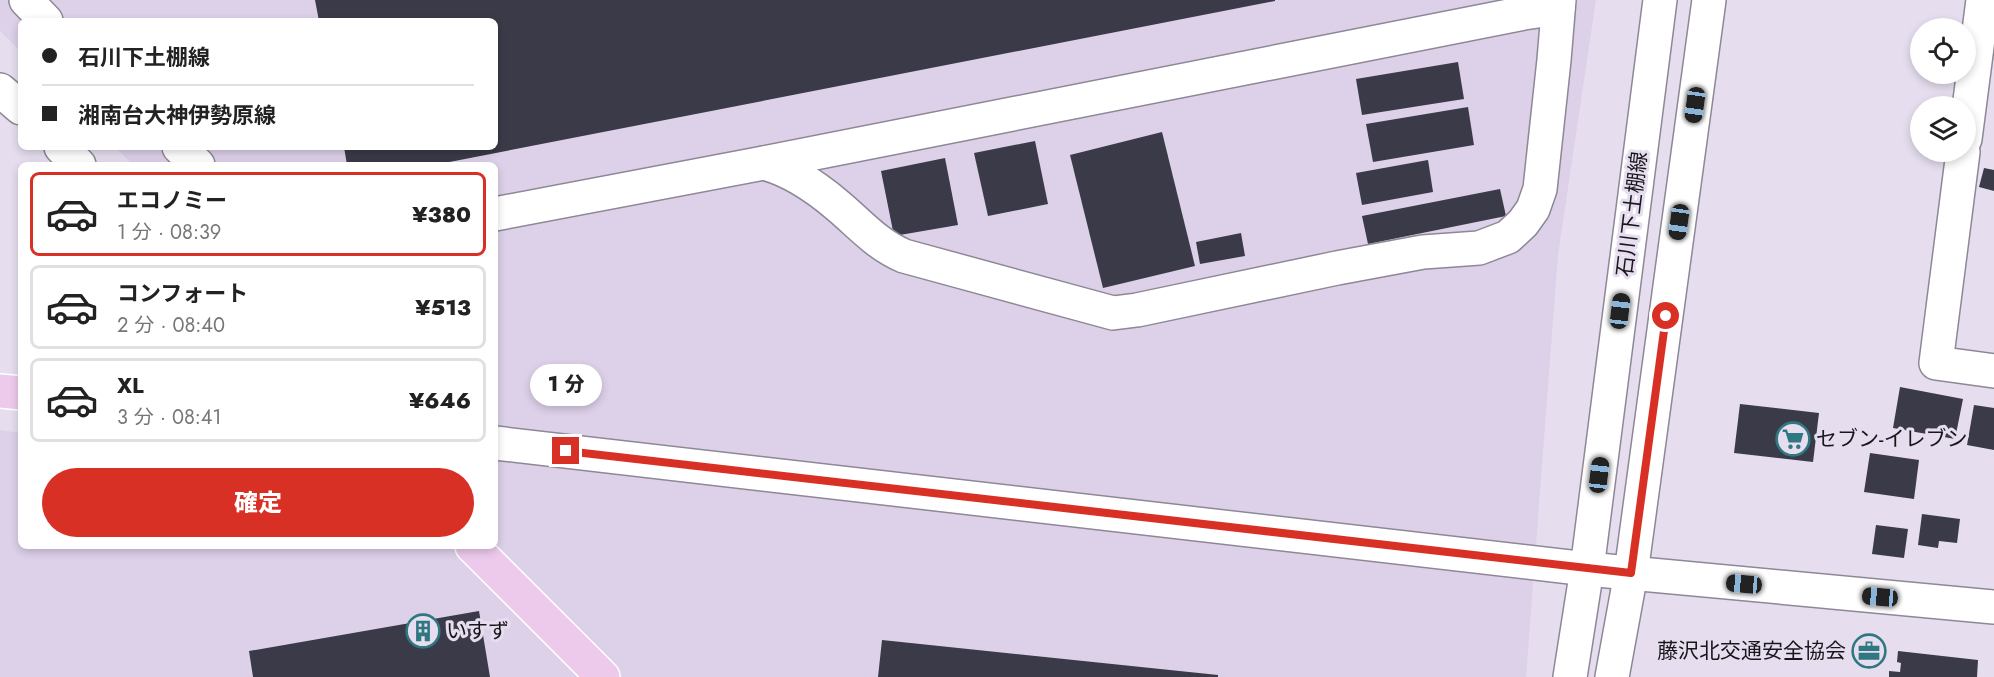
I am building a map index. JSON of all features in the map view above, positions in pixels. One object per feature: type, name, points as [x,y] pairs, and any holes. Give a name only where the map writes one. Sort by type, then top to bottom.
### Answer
[{"type":"main road","points":[[0,391],[18,393]]},
{"type":"main road","points":[[475,549],[603,677]]},
{"type":"street","points":[[26,0],[43,18]]},
{"type":"street","name":"石川下土棚線","points":[[1570,677],[1587,569],[1660,0]]},
{"type":"street","points":[[1612,677],[1631,573],[1709,0]]},
{"type":"street","points":[[1971,96],[1983,0]]},
{"type":"street","points":[[498,213],[765,163],[1548,5],[1554,60],[1540,189],[1533,209],[1523,223],[1508,237],[1479,248],[1423,252],[1337,267],[1137,310],[1113,313],[891,251],[865,232],[828,198],[806,183],[765,163]]},
{"type":"street","points":[[0,90],[18,105]]},
{"type":"street","points":[[64,150],[76,162]]},
{"type":"street","points":[[182,150],[195,162]]},
{"type":"street","points":[[1962,162],[1936,363],[1994,371]]},
{"type":"street","points":[[498,443],[1587,569],[1994,608]]},
{"type":"shaded area","points":[[0,0],[1596,0],[1558,255],[1526,677],[0,677],[0,430],[18,433],[18,549],[498,549],[498,162],[130,162],[118,150],[498,150],[498,18],[18,18],[18,49],[0,31]]},
{"type":"building","points":[[315,0],[1275,0],[449,162],[346,162],[344,150],[498,150],[498,18],[318,18]]},
{"type":"building","points":[[1458,62],[1464,99],[1362,115],[1356,79]]},
{"type":"building","points":[[1468,107],[1474,145],[1373,162],[1366,124]]},
{"type":"building","points":[[1162,132],[1195,266],[1103,288],[1070,155]]},
{"type":"building","points":[[1035,141],[1048,204],[988,216],[974,153]]},
{"type":"building","points":[[945,158],[958,225],[894,236],[881,171]]},
{"type":"building","points":[[1428,160],[1433,192],[1362,205],[1356,173]]},
{"type":"building","points":[[1984,168],[1994,170],[1994,191],[1979,187]]},
{"type":"building","points":[[1500,189],[1506,216],[1368,244],[1362,216]]},
{"type":"building","points":[[1241,233],[1245,256],[1200,264],[1196,242]]},
{"type":"building","points":[[1900,387],[1963,399],[1955,439],[1893,428]]},
{"type":"building","points":[[1740,404],[1819,413],[1813,462],[1734,453]]},
{"type":"building","points":[[1974,405],[1994,408],[1994,450],[1967,445]]},
{"type":"building","points":[[1870,453],[1919,460],[1914,499],[1864,492]]},
{"type":"building","points":[[1922,514],[1960,519],[1957,543],[1939,541],[1938,548],[1918,545]]},
{"type":"building","points":[[1876,525],[1908,529],[1904,558],[1872,554]]},
{"type":"building","name":"いすず","points":[[479,611],[490,677],[253,677],[249,651]]},
{"type":"building","points":[[882,640],[1218,675],[1218,677],[878,677]]},
{"type":"building","points":[[1898,651],[1978,660],[1977,677],[1889,677],[1889,671],[1900,672],[1901,663],[1897,662]]},
{"type":"place","name":"セブン-イレブン","points":[[1793,439]]},
{"type":"place","name":"いすず","points":[[423,631]]},
{"type":"place","name":"藤沢北交通安全協会","points":[[1869,651]]},
{"type":"route","points":[[566,451],[1631,573],[1666,316]]}]
